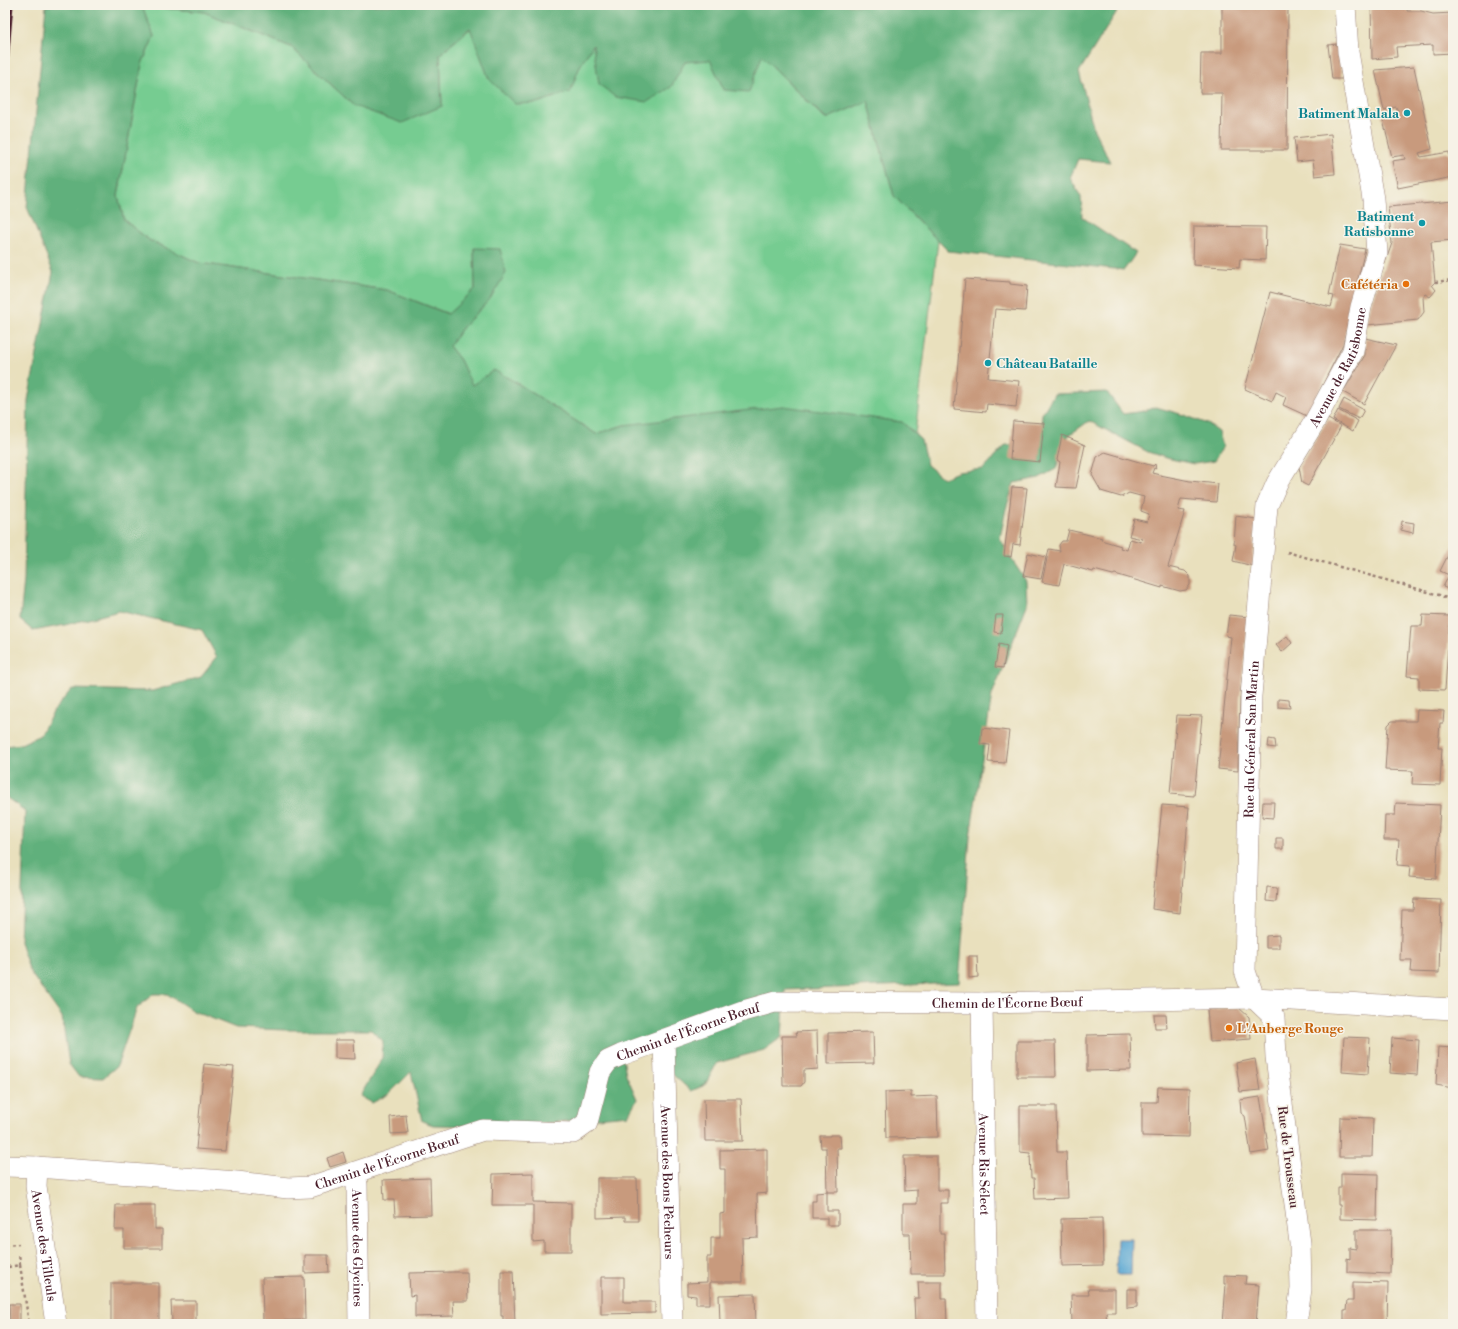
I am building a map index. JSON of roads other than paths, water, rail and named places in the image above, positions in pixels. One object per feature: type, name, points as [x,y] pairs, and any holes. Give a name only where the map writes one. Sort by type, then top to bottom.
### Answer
[{"type":"street","name":"Avenue de Ratisbonne","points":[[1277,483],[1314,421],[1353,350],[1361,307],[1376,253],[1372,200],[1348,52],[1345,5]]},
{"type":"street","name":"Rue du Général San Martin","points":[[1254,998],[1245,971],[1251,704],[1267,506],[1277,483]]},
{"type":"street","name":"Chemin de l'Écorne Bœuf","points":[[5,1166],[37,1167],[237,1182],[288,1188],[310,1188],[483,1130],[573,1133],[587,1123],[600,1072],[608,1061],[743,1011],[775,1002],[982,1003],[1254,998],[1453,1009]]},
{"type":"street","name":"Rue de Trousseau","points":[[1254,998],[1274,1018],[1276,1057],[1300,1243],[1301,1289],[1296,1324]]},
{"type":"street","name":"Avenue Ris Sélect","points":[[982,1003],[987,1324]]},
{"type":"street","name":"Avenue des Bons Pêcheurs","points":[[664,1040],[672,1324]]},
{"type":"street","name":"Avenue des Tilleuls","points":[[37,1167],[36,1186],[56,1324]]},
{"type":"street","name":"Avenue des Glycines","points":[[356,1173],[359,1324]]},
{"type":"water","points":[[1117,1239],[1132,1239],[1131,1275],[1116,1275]]},
{"type":"railway","points":[[5,88],[12,5]]},
{"type":"place","name":"Batiment Malala","points":[[1407,113]]},
{"type":"place","name":"Batiment Ratisbonne","points":[[1422,223]]},
{"type":"place","name":"Cafétéria","points":[[1406,284]]},
{"type":"place","name":"Château Bataille","points":[[988,363]]},
{"type":"place","name":"L'Auberge Rouge","points":[[1229,1028]]}]
